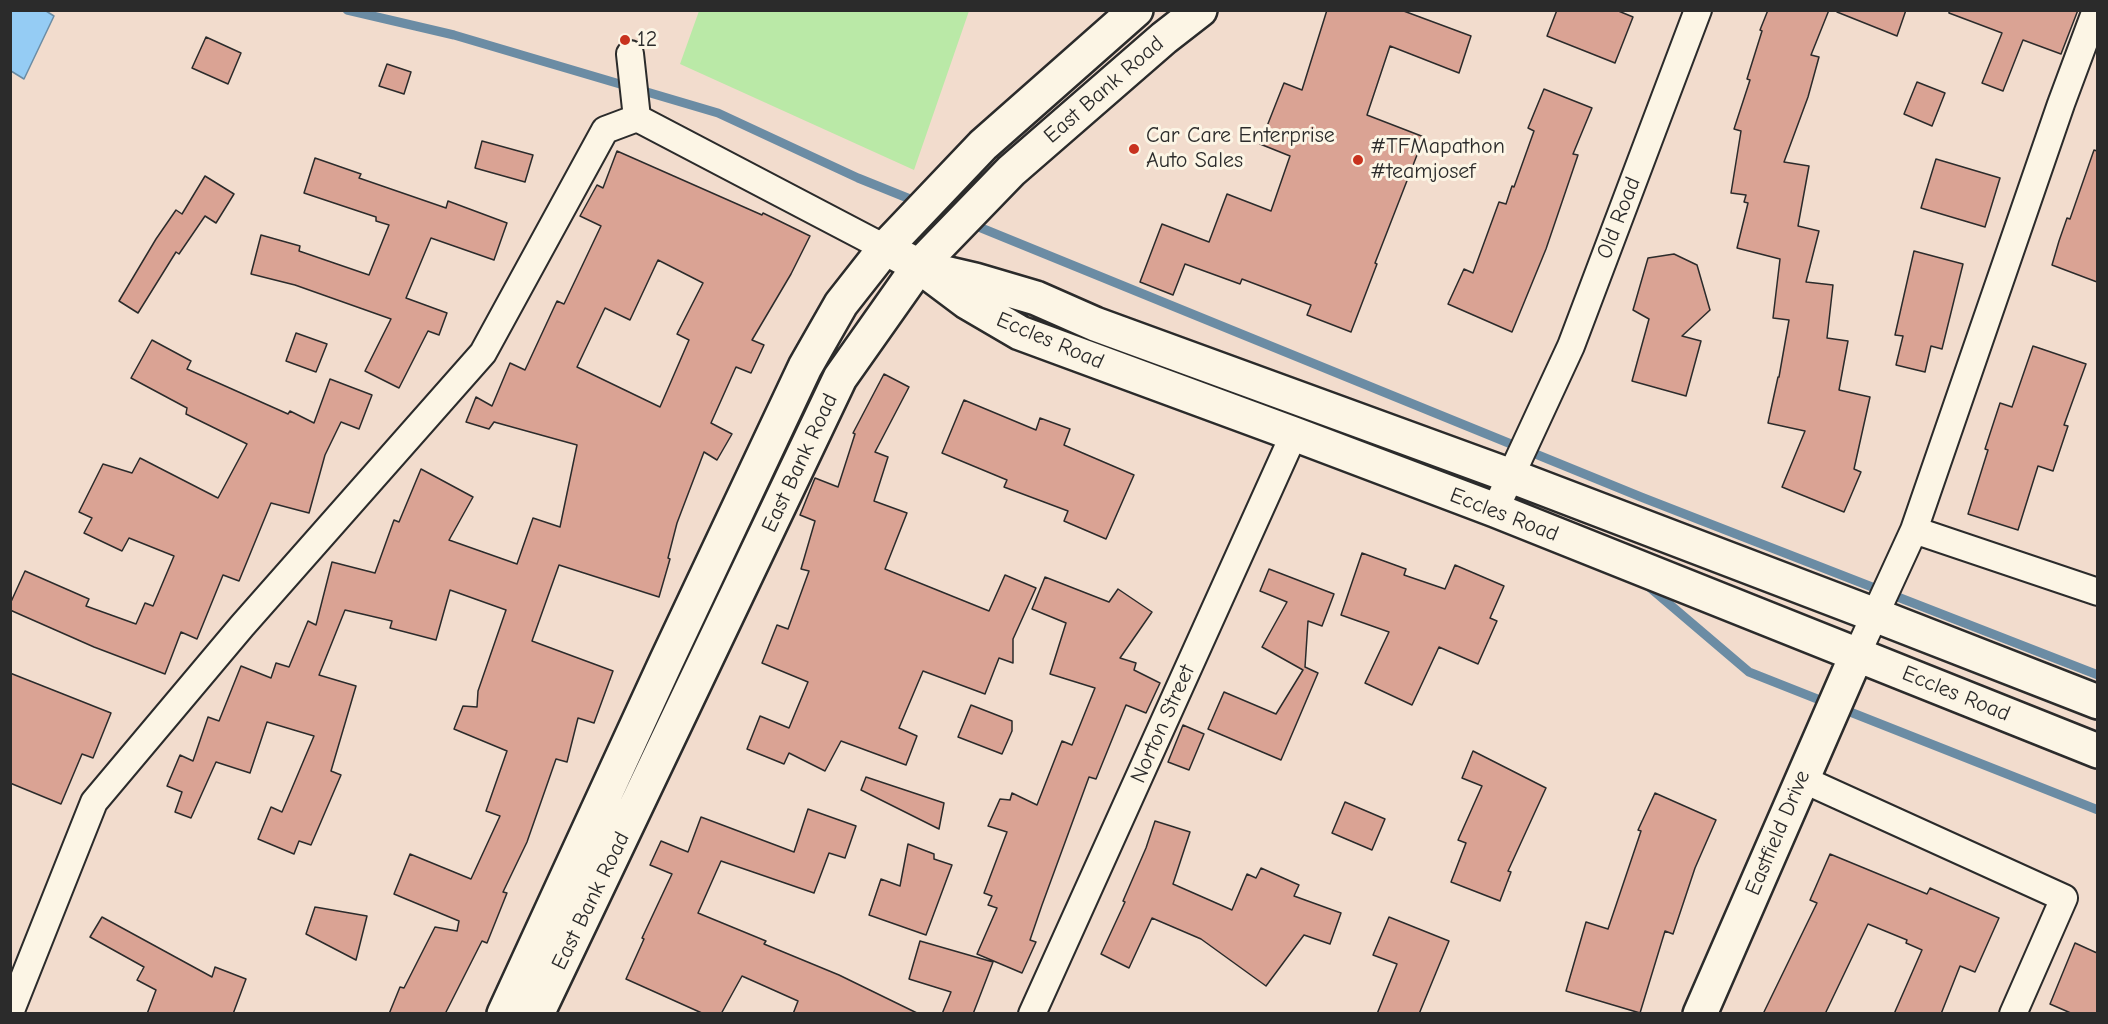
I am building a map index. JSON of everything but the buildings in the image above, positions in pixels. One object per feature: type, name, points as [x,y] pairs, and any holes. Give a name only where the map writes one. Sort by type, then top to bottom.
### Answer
[{"type":"street","name":"East Bank Road","points":[[504,1014],[666,662],[805,368],[841,304],[885,248],[982,145],[1136,10]]},
{"type":"street","name":"East Bank Road","points":[[537,1014],[840,378],[929,256],[1011,171],[1164,38],[1200,10]]},
{"type":"street","name":"Old Road","points":[[1495,510],[1570,346],[1698,10]]},
{"type":"street","points":[[1850,668],[1914,530],[2061,104],[2096,10]]},
{"type":"street","points":[[630,54],[637,118]]},
{"type":"street","points":[[10,1012],[94,802],[242,626],[483,353],[605,130],[637,118],[885,248]]},
{"type":"street","name":"Eccles Road","points":[[885,248],[929,256],[975,280],[1036,298],[1095,324],[1514,468],[1878,608],[2097,702]]},
{"type":"street","name":"Eccles Road","points":[[929,256],[967,302],[1020,333],[1495,510],[1850,668],[2097,751]]},
{"type":"street","name":"Norton Street","points":[[1032,1014],[1294,434]]},
{"type":"street","points":[[1914,530],[2097,592]]},
{"type":"street","name":"Eastfield Drive","points":[[1700,1014],[1850,668]]},
{"type":"street","points":[[1802,779],[2064,898],[2013,1014]]},
{"type":"green space","points":[[699,10],[969,11],[914,170],[680,64]]},
{"type":"water","points":[[10,11],[46,11],[54,16],[24,79],[11,71]]},
{"type":"waterway","points":[[347,10],[454,35],[718,113],[858,178],[920,203]]},
{"type":"waterway","points":[[969,223],[1641,497],[2098,675]]},
{"type":"waterway","points":[[1648,586],[1749,672],[2098,810]]},
{"type":"place","name":"12","points":[[625,40]]},
{"type":"place","name":"Car Care Enterprise Auto Sales","points":[[1134,149]]},
{"type":"place","name":"#TFMapathon #teamjosef","points":[[1358,160]]}]
